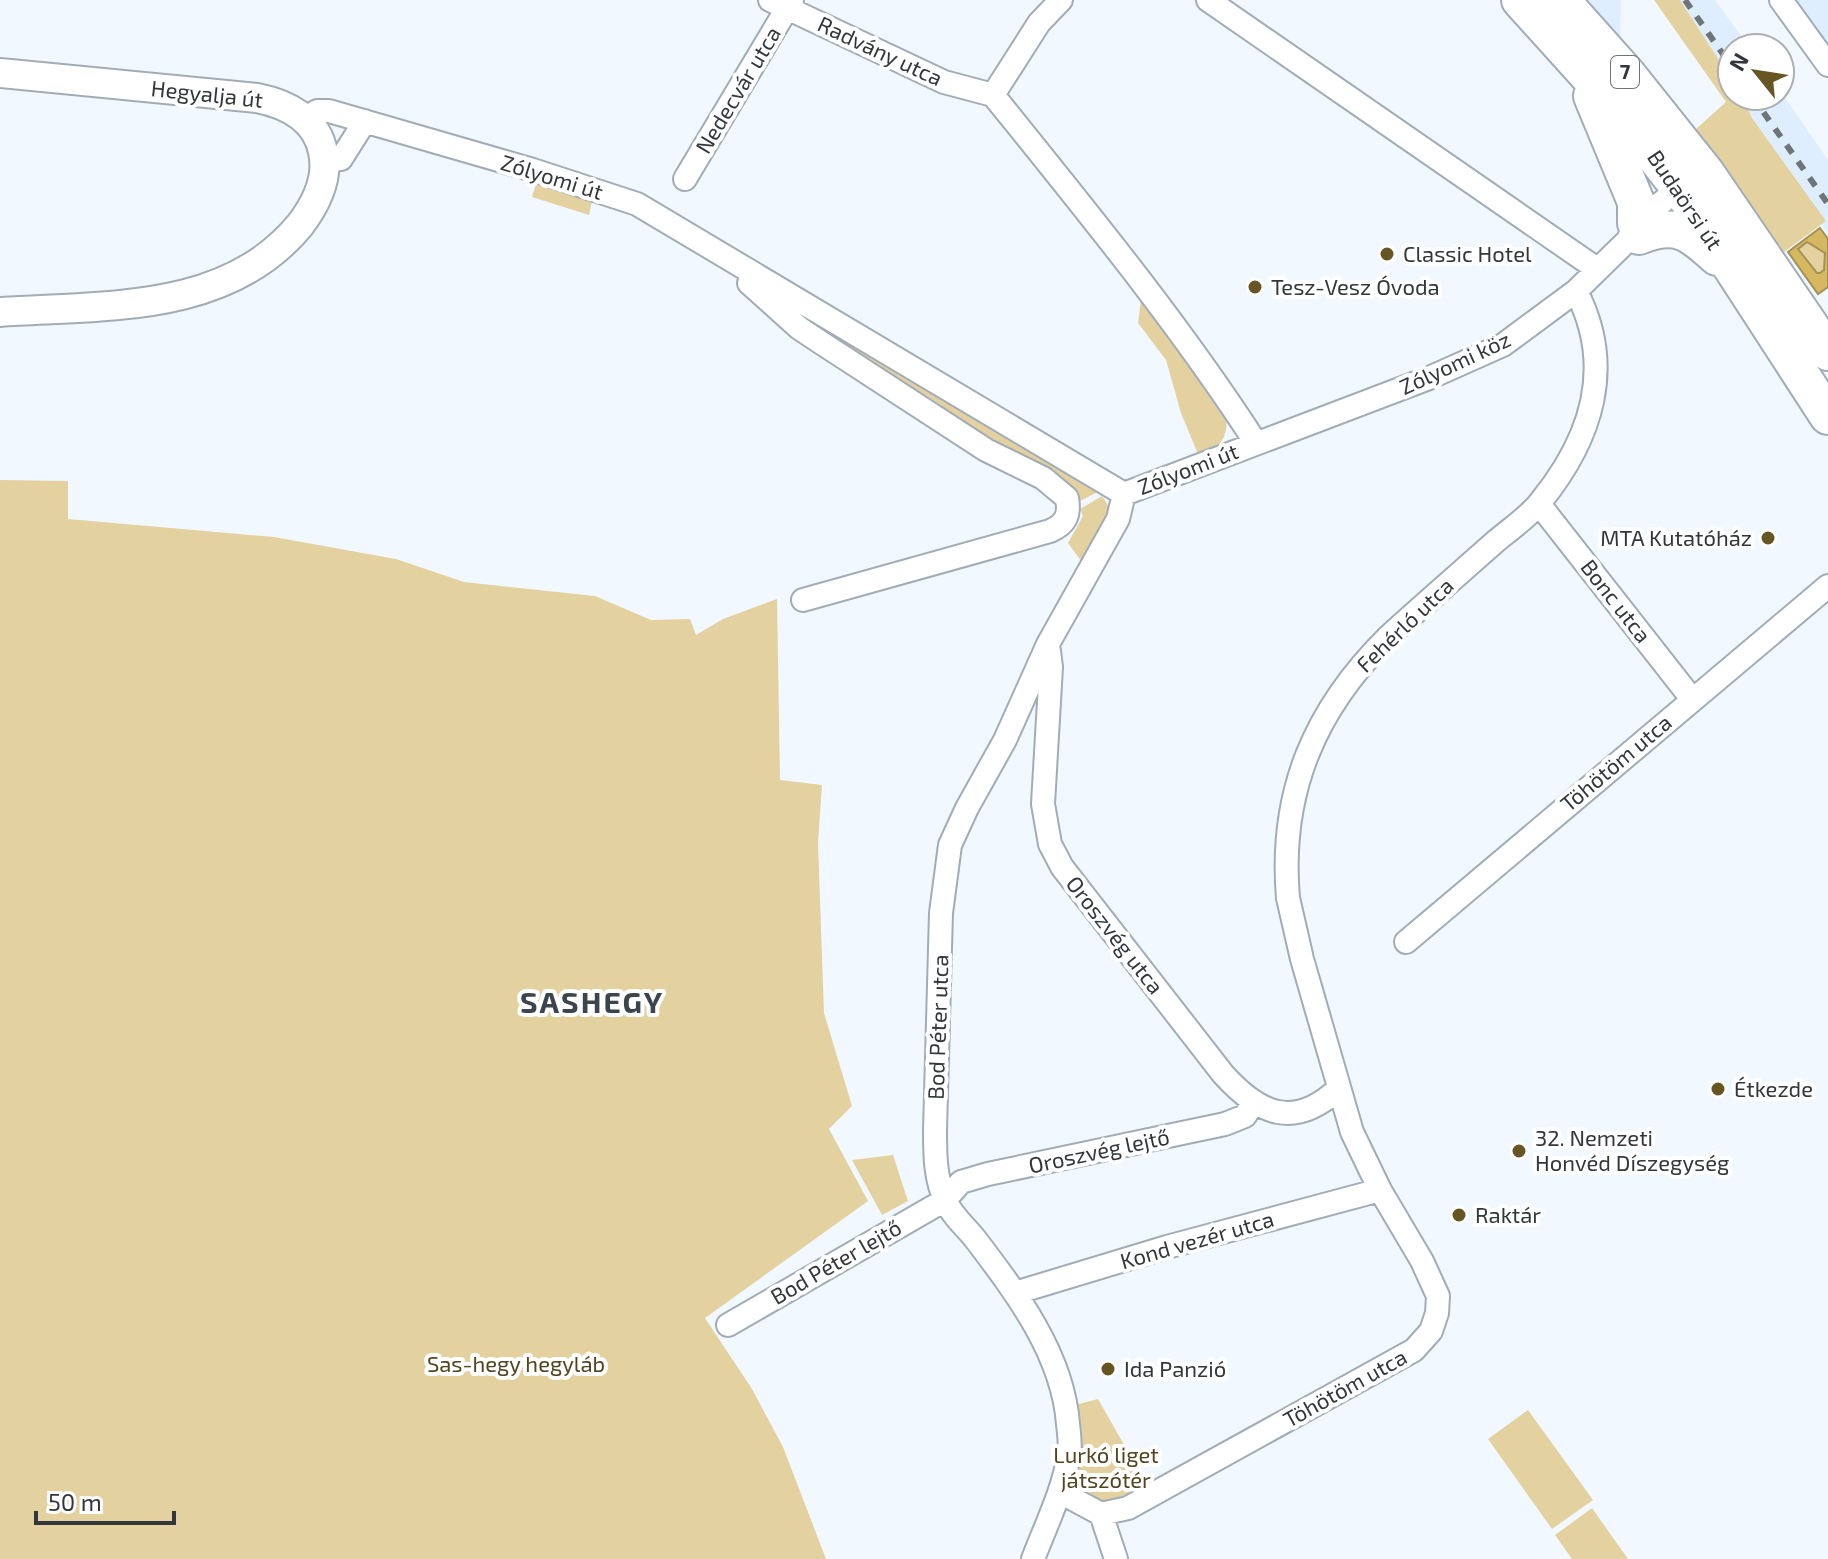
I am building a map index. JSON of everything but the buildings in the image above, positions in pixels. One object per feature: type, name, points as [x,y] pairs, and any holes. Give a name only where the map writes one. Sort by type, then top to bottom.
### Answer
[{"type":"main road","name":"Budaörsi út","points":[[1520,0],[1638,133],[1828,416]]},
{"type":"main road","name":"Budaörsi út","points":[[1561,0],[1627,74],[1684,145],[1828,352]]},
{"type":"main road","points":[[1572,55],[1604,120],[1636,202],[1635,233],[1660,228],[1690,234],[1731,268]]},
{"type":"main road","points":[[1679,198],[1688,174],[1684,145]]},
{"type":"main road","points":[[1679,198],[1702,194],[1745,229]]},
{"type":"street","points":[[993,95],[1021,47],[1061,0]]},
{"type":"street","points":[[1208,0],[1597,269]]},
{"type":"street","points":[[1781,0],[1824,49]]},
{"type":"street","name":"Radvány utca","points":[[783,3],[944,82],[993,95]]},
{"type":"street","name":"Nedecvár utca","points":[[685,179],[783,3]]},
{"type":"street","name":"Hegyalja út","points":[[0,73],[257,98],[285,105],[304,119]]},
{"type":"street","name":"Zólyomi út","points":[[304,119],[317,111],[329,111],[624,199],[1124,494],[1256,443],[1229,401],[1107,237],[993,95]]},
{"type":"street","points":[[0,312],[159,301],[214,287],[253,267],[289,237],[318,196],[324,162],[320,142],[304,119]]},
{"type":"street","points":[[324,162],[341,159],[365,121]]},
{"type":"street","name":"Zólyomi köz","points":[[1256,443],[1472,360],[1503,345],[1576,291],[1635,233],[1679,198]]},
{"type":"street","name":"Zólyomi út","points":[[727,259],[799,328],[986,450],[1054,486],[1067,498],[1067,518],[1058,527],[803,600]]},
{"type":"street","name":"Fehérló utca","points":[[1338,1089],[1288,898],[1285,867],[1297,783],[1309,746],[1343,688],[1365,660],[1539,504],[1577,445],[1595,396],[1597,372],[1593,331],[1576,291]]},
{"type":"street","name":"Bod Péter utca","points":[[1033,1559],[1060,1492],[1070,1452],[1066,1404],[1052,1358],[1015,1293],[951,1213],[935,1163],[941,913],[950,845],[1005,740],[1048,644],[1118,519],[1124,494]]},
{"type":"street","name":"Bonc utca","points":[[1539,504],[1692,699]]},
{"type":"street","name":"Töhötöm utca","points":[[1406,942],[1828,586]]},
{"type":"street","name":"Oroszvég utca","points":[[1048,644],[1051,667],[1043,804],[1050,844],[1079,891],[1223,1074],[1253,1103]]},
{"type":"street","points":[[1253,1103],[1283,1113],[1309,1111],[1338,1089]]},
{"type":"street","name":"Töhötöm utca","points":[[1101,1514],[1136,1505],[1414,1350],[1431,1331],[1438,1296],[1422,1261],[1380,1190],[1352,1132],[1338,1089]]},
{"type":"street","name":"Oroszvég lejtő","points":[[945,1200],[961,1182],[976,1177],[1225,1124],[1245,1116],[1253,1103]]},
{"type":"street","name":"Kond vezér utca","points":[[1015,1293],[1167,1247],[1380,1190]]},
{"type":"street","name":"Bod Péter lejtő","points":[[728,1325],[945,1200]]},
{"type":"street","points":[[1060,1492],[1101,1514],[1116,1559]]},
{"type":"shaded area","points":[[1584,0],[1621,0],[1620,38],[1596,13]]},
{"type":"shaded area","points":[[1680,0],[1715,0],[1738,32],[1716,32],[1716,55]]},
{"type":"shaded area","points":[[1793,0],[1828,0],[1828,51]]},
{"type":"shaded area","points":[[1749,112],[1795,112],[1828,160],[1828,234],[1822,224],[1826,221]]},
{"type":"shaded area","points":[[1820,228],[1828,239],[1828,287],[1818,294],[1788,252]],"holes":[[[1807,242],[1825,253],[1824,270],[1817,273],[1798,249]]]},
{"type":"green space","points":[[1654,0],[1680,0],[1716,55],[1716,88]]},
{"type":"green space","points":[[1716,111],[1749,112],[1826,221],[1784,252],[1696,129]]},
{"type":"green space","points":[[536,184],[592,201],[589,215],[532,197]]},
{"type":"green space","points":[[1808,242],[1825,253],[1824,270],[1820,273],[1798,248]]},
{"type":"green space","points":[[769,287],[1090,484],[1098,492],[1076,503],[935,401],[792,312]]},
{"type":"green space","points":[[1141,300],[1226,412],[1225,434],[1213,449],[1198,454],[1181,413],[1166,360],[1138,323]]},
{"type":"green space","name":"Sas-hegy hegyláb","points":[[0,480],[68,481],[68,519],[274,537],[396,559],[464,582],[595,596],[651,620],[690,619],[696,635],[723,619],[777,599],[780,780],[822,785],[818,843],[824,1013],[852,1106],[829,1129],[868,1201],[705,1318],[752,1389],[783,1447],[826,1559],[0,1559]]},
{"type":"green space","points":[[1102,496],[1109,507],[1108,518],[1084,565],[1068,543],[1083,516],[1080,509]]},
{"type":"green space","points":[[893,1155],[908,1201],[882,1215],[852,1160]]},
{"type":"green space","name":"Lurkó liget játszótér","points":[[1098,1399],[1147,1485],[1101,1502],[1081,1486],[1075,1405]]},
{"type":"green space","points":[[1528,1410],[1593,1500],[1552,1529],[1488,1439]]},
{"type":"green space","points":[[1592,1508],[1628,1559],[1572,1559],[1555,1535]]},
{"type":"railway","points":[[1685,0],[1716,44]]},
{"type":"railway","points":[[1763,112],[1828,204]]},
{"type":"place","name":"Classic Hotel","points":[[1387,254]]},
{"type":"place","name":"Tesz-Vesz Óvoda","points":[[1255,287]]},
{"type":"place","name":"MTA Kutatóház","points":[[1768,538]]},
{"type":"place","name":"Étkezde","points":[[1718,1089]]},
{"type":"place","name":"32. Nemzeti Honvéd Díszegység","points":[[1519,1151]]},
{"type":"place","name":"Raktár","points":[[1459,1215]]},
{"type":"place","name":"Ida Panzió","points":[[1108,1369]]},
{"type":"district","name":"SASHEGY","points":[[592,1003]]}]
